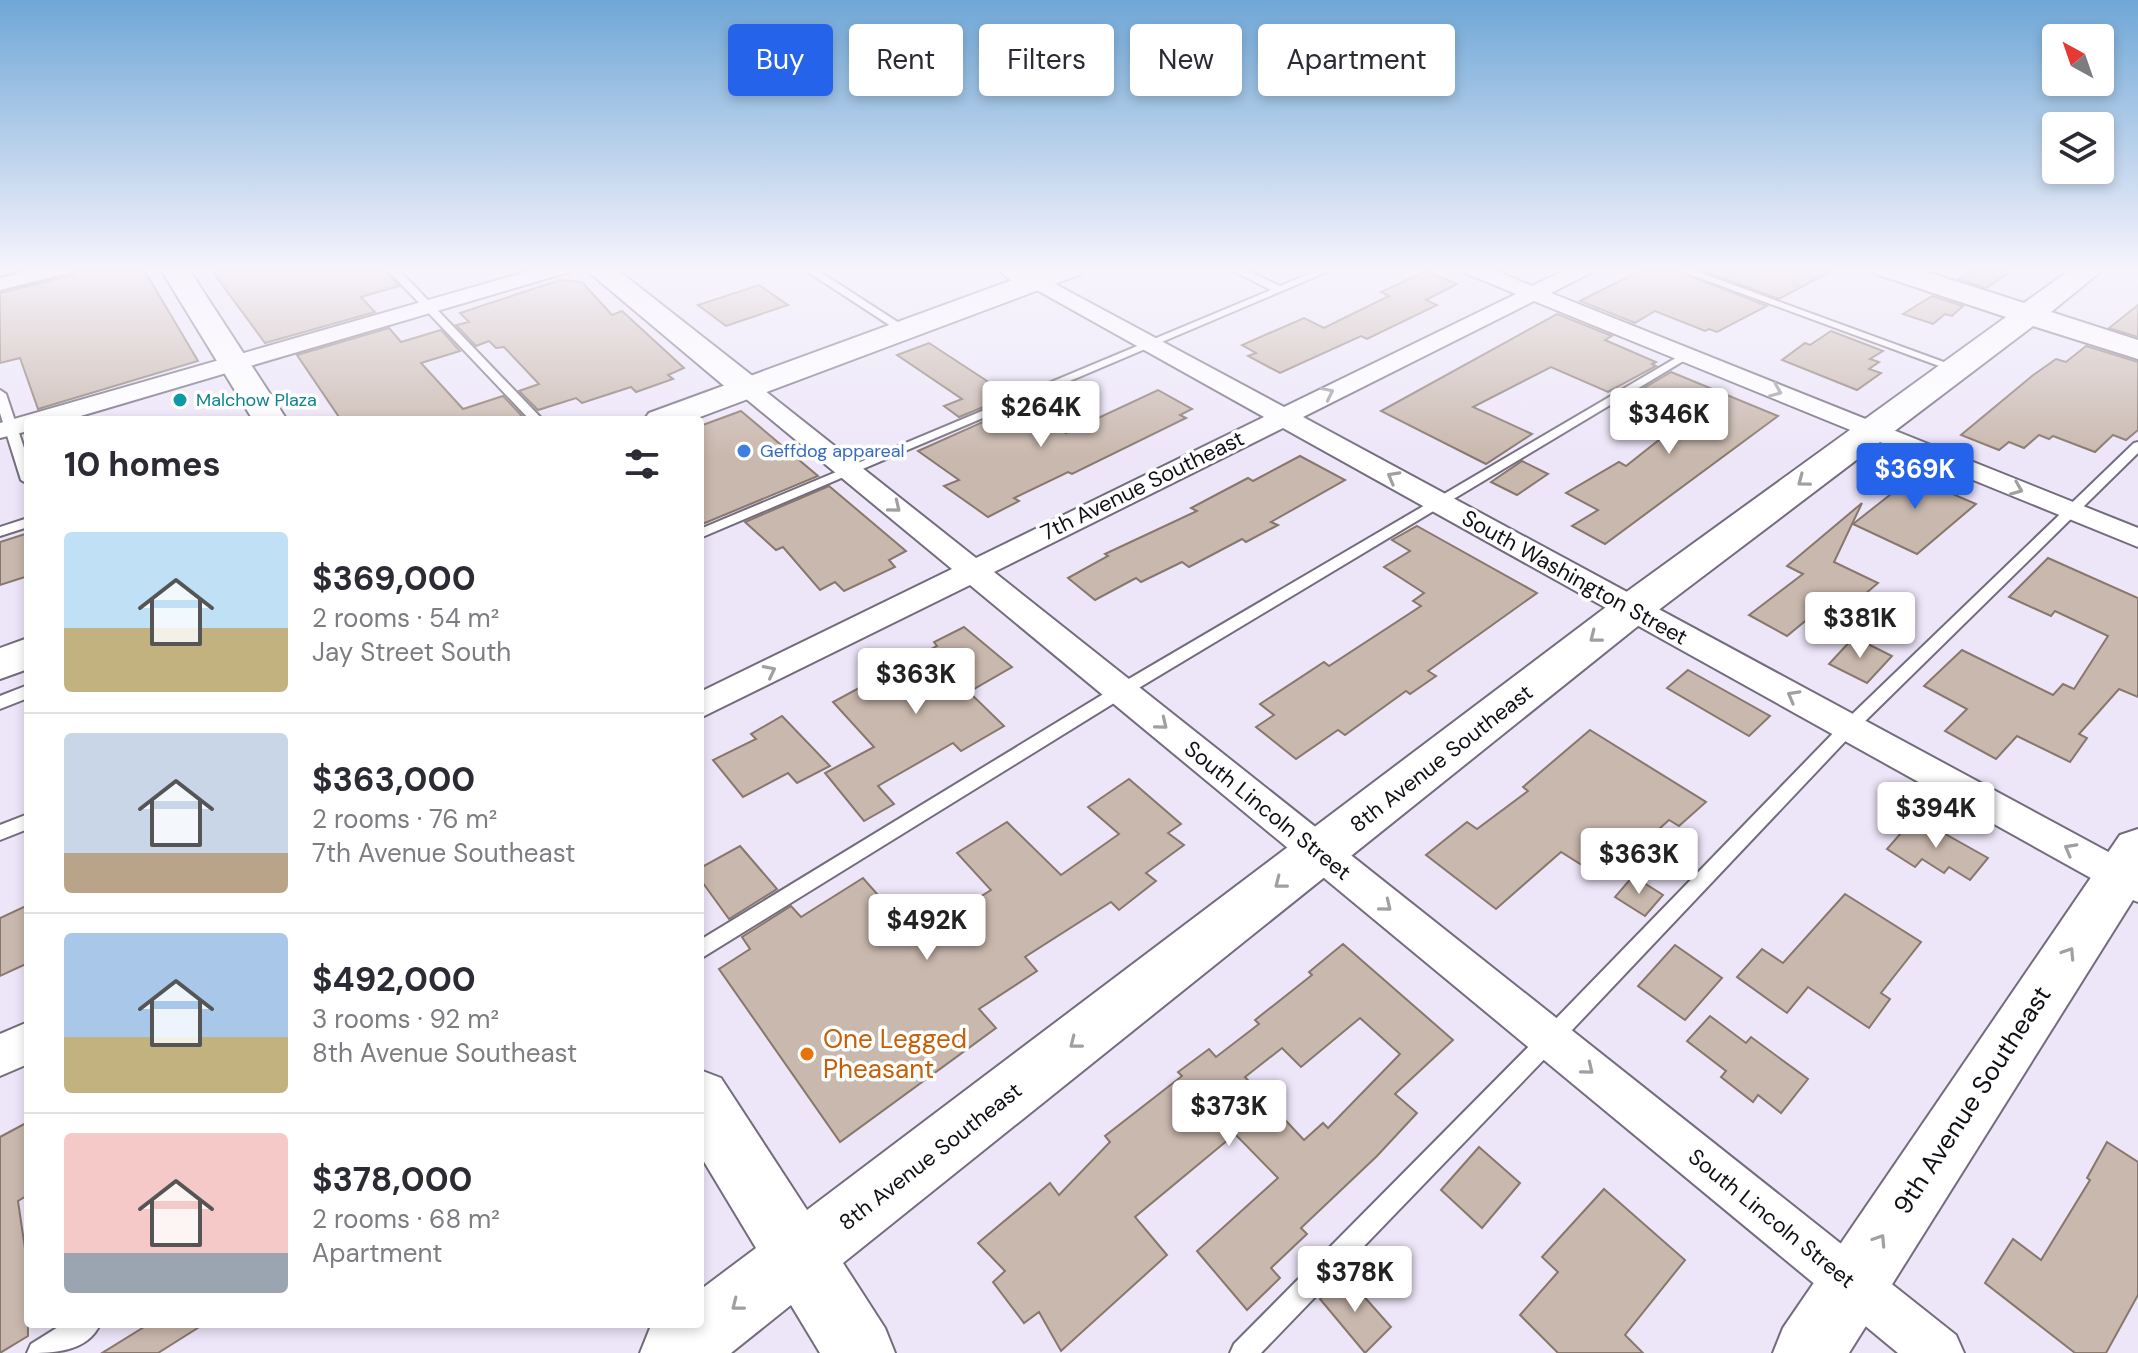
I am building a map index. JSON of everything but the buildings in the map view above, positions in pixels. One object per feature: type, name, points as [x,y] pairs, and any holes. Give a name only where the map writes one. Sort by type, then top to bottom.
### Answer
[{"type":"main road","points":[[214,331],[268,416]]},
{"type":"main road","name":"South Lincoln Street","points":[[676,331],[747,388]]},
{"type":"main road","points":[[672,416],[901,331]]},
{"type":"main road","name":"8th Avenue Southeast","points":[[675,1353],[1633,608],[2005,331]]},
{"type":"main road","points":[[2079,331],[2138,350]]},
{"type":"main road","points":[[0,664],[24,655]]},
{"type":"main road","name":"9th Avenue Southeast","points":[[1808,1353],[2132,870]]},
{"type":"main road","points":[[704,1105],[860,1353]]},
{"type":"street","points":[[54,416],[347,331]]},
{"type":"street","name":"South Washington Street","points":[[1128,331],[1849,727],[2132,870]]},
{"type":"street","name":"7th Avenue Southeast","points":[[704,704],[1457,331]]},
{"type":"street","points":[[1626,331],[2138,538]]},
{"type":"street","name":"South Lincoln Street","points":[[747,388],[1938,1353]]},
{"type":"street","points":[[0,1056],[24,1044]]},
{"type":"lane","points":[[452,331],[533,416]]},
{"type":"lane","points":[[704,532],[1182,331]]},
{"type":"lane","points":[[1852,331],[1954,368]]},
{"type":"lane","points":[[704,948],[1121,691],[1686,355]]},
{"type":"lane","points":[[0,394],[24,466]]},
{"type":"lane","points":[[1243,1353],[1849,727],[2138,446]]},
{"type":"lane","points":[[0,532],[24,523]]},
{"type":"lane","points":[[0,703],[24,693]]},
{"type":"lane","points":[[0,833],[24,823]]},
{"type":"lane","points":[[40,1353],[81,1328]]},
{"type":"place","name":"Malchow Plaza","points":[[180,400]]},
{"type":"place","name":"Geffdog appareal","points":[[744,451]]},
{"type":"place","name":"One Legged Pheasant","points":[[807,1054]]}]
